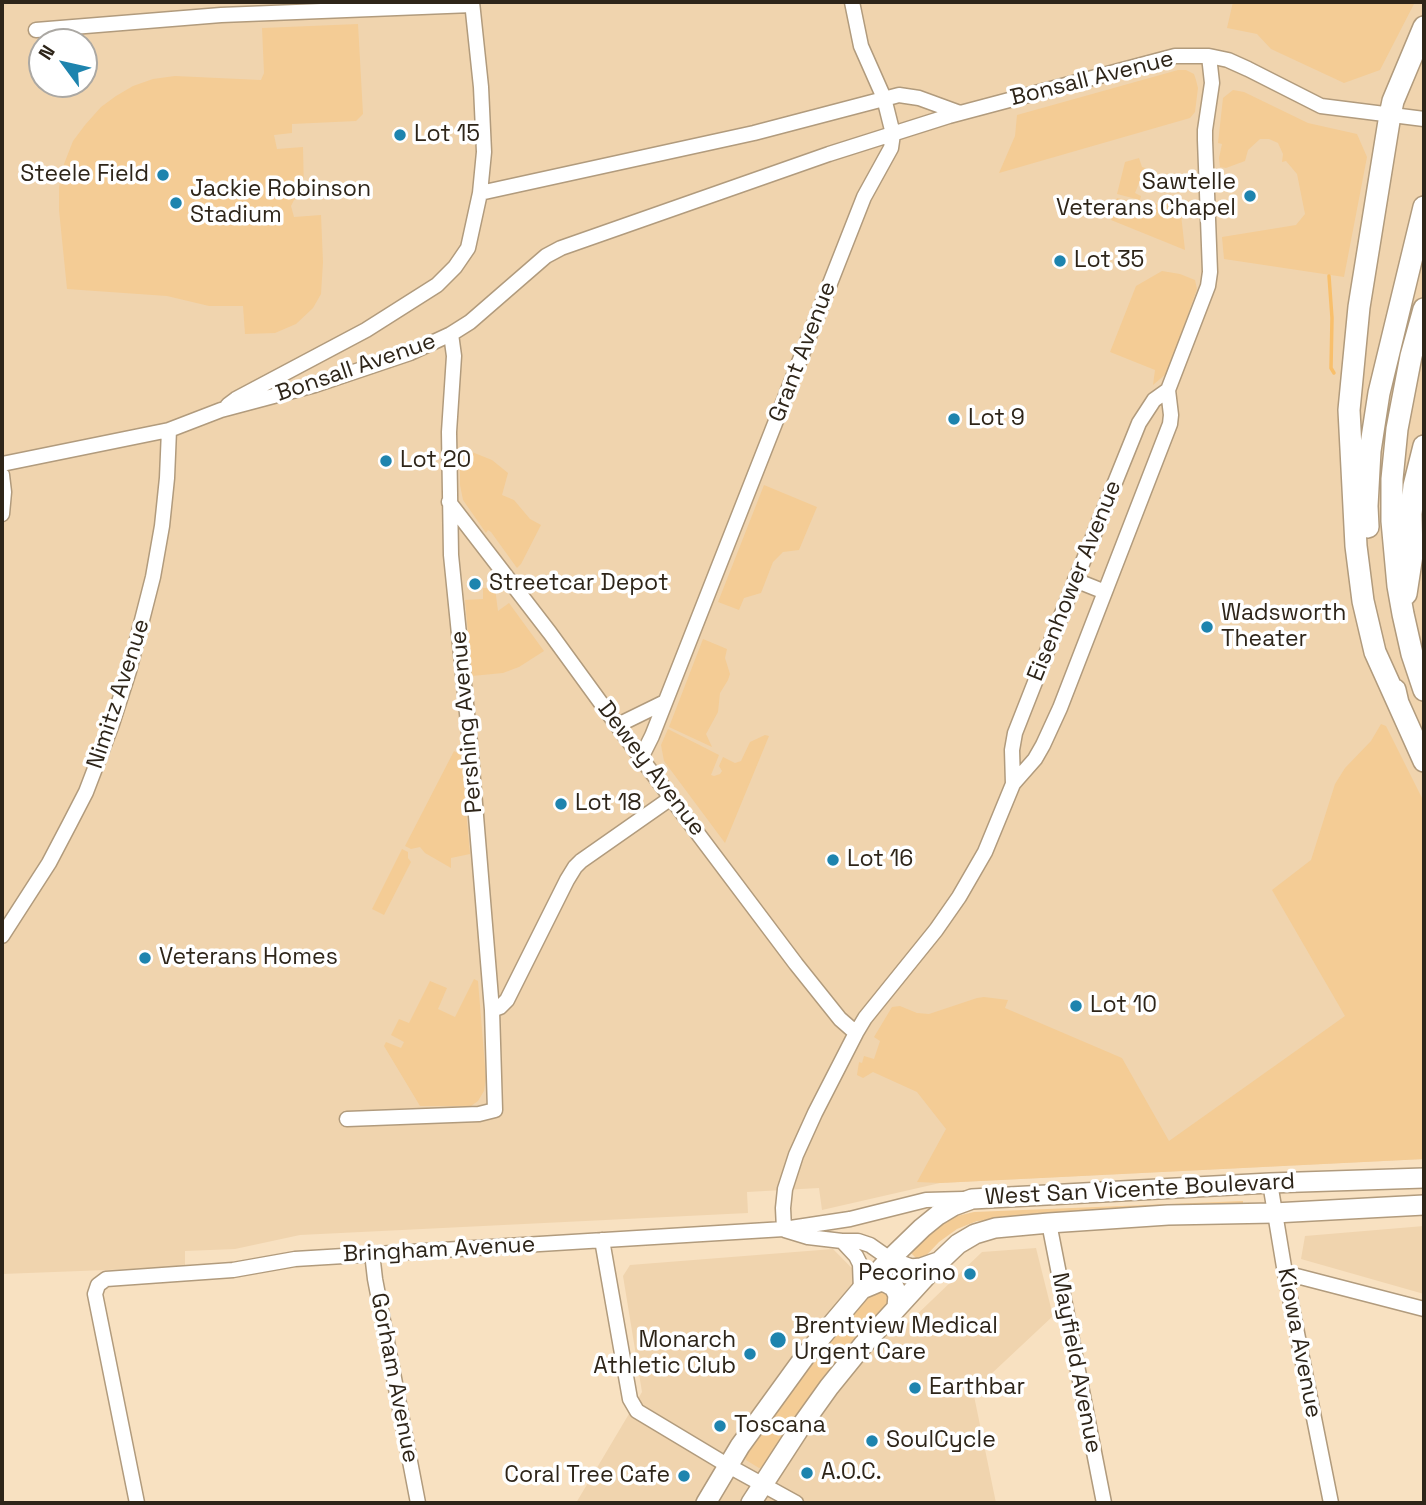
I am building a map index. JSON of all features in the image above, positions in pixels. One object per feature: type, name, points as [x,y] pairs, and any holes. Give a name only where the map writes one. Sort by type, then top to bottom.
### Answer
[{"type":"main road","points":[[1424,27],[1390,115],[1359,307],[1349,410],[1356,546],[1363,601],[1375,652],[1424,761]]},
{"type":"main road","points":[[1398,703],[1376,615],[1369,558],[1367,506],[1370,451],[1378,393],[1424,207]]},
{"type":"main road","points":[[1424,309],[1411,356],[1397,429],[1392,479],[1392,520],[1397,575],[1412,654],[1424,690]]},
{"type":"main road","points":[[1403,614],[1412,555],[1414,486],[1424,446]]},
{"type":"main road","name":"West San Vicente Boulevard","points":[[706,1503],[727,1465],[806,1355],[890,1259],[938,1215],[953,1206],[972,1199],[1270,1183],[1424,1178]]},
{"type":"main road","name":"West San Vicente Boulevard","points":[[751,1503],[829,1387],[939,1262],[958,1244],[975,1234],[995,1228],[1168,1214],[1274,1213],[1424,1206]]},
{"type":"main road","points":[[890,1259],[911,1269],[939,1262]]},
{"type":"main road","points":[[861,1290],[881,1281],[887,1283],[894,1287],[898,1296],[897,1307]]},
{"type":"street","points":[[852,2],[861,46],[884,98],[893,134]]},
{"type":"street","points":[[61,28],[221,15],[472,4],[481,87],[484,152],[480,193],[468,248],[455,267],[437,285],[366,330],[236,398],[222,410]]},
{"type":"street","name":"Bonsall Avenue","points":[[2,464],[169,430],[222,410],[315,385],[410,353],[470,322],[546,257],[562,248],[829,154],[960,113],[1175,56],[1209,56],[1228,60],[1321,106],[1424,119]]},
{"type":"street","name":"Eisenhower Avenue","points":[[784,1229],[785,1189],[796,1156],[856,1032],[936,930],[963,890],[985,852],[1013,784],[1035,759],[1043,745],[1170,424],[1168,390],[1208,286],[1210,272],[1205,141],[1212,83],[1209,56]]},
{"type":"street","points":[[480,193],[754,133],[899,95],[919,98],[960,113]]},
{"type":"street","name":"Grant Avenue","points":[[641,758],[864,197],[891,148],[893,134]]},
{"type":"street","name":"Pershing Avenue","points":[[347,1119],[479,1114],[495,1110],[492,1010],[451,555],[449,432],[454,362],[451,334]]},
{"type":"street","name":"Eisenhower Avenue","points":[[1013,784],[1012,750],[1015,733],[1139,423],[1154,400],[1168,390]]},
{"type":"street","name":"Nimitz Avenue","points":[[2,936],[65,833],[86,792],[112,724],[153,577],[162,526],[169,430]]},
{"type":"street","points":[[2,475],[2,514]]},
{"type":"street","name":"Dewey Avenue","points":[[449,502],[796,964],[840,1019],[856,1032]]},
{"type":"street","points":[[1076,580],[1105,592]]},
{"type":"street","points":[[618,725],[665,702]]},
{"type":"street","points":[[492,1010],[507,1000],[575,867],[671,797]]},
{"type":"street","name":"Kiowa Avenue","points":[[1270,1183],[1285,1273],[1331,1503]]},
{"type":"street","name":"Bringham Avenue","points":[[137,1503],[94,1294],[98,1285],[106,1279],[233,1270],[295,1259],[372,1253],[784,1229],[850,1219],[926,1200],[972,1199]]},
{"type":"street","name":"Mayfield Avenue","points":[[1049,1223],[1104,1503]]},
{"type":"street","name":"Bringham Avenue","points":[[784,1229],[808,1237],[858,1241],[870,1245],[890,1259]]},
{"type":"street","points":[[602,1240],[630,1399],[637,1410],[796,1503]]},
{"type":"street","points":[[842,1241],[860,1264],[861,1290]]},
{"type":"street","name":"Gorham Avenue","points":[[372,1253],[418,1503]]},
{"type":"street","points":[[1285,1273],[1424,1309]]},
{"type":"shaded area","points":[[2,2],[1424,2],[1424,1159],[940,1183],[822,1210],[819,1188],[747,1192],[748,1213],[300,1235],[235,1249],[185,1251],[185,1267],[2,1274]]},
{"type":"shaded area","points":[[1233,2],[1415,2],[1380,70],[1344,83],[1271,49],[1257,34],[1227,28]]},
{"type":"shaded area","name":"Jackie Robinson Stadium","points":[[358,24],[363,114],[356,121],[292,124],[292,133],[274,135],[277,149],[303,147],[304,191],[291,206],[294,217],[321,215],[321,294],[313,308],[296,324],[275,333],[245,334],[243,306],[209,306],[167,296],[67,289],[59,187],[73,141],[101,107],[133,86],[153,79],[175,76],[261,80],[264,73],[262,28]]},
{"type":"shaded area","points":[[1178,70],[1194,74],[1198,88],[1195,112],[1190,118],[999,173],[1015,136],[1017,115]]},
{"type":"shaded area","points":[[1233,90],[1244,92],[1308,123],[1357,134],[1367,157],[1344,277],[1224,259],[1222,237],[1296,225],[1305,214],[1297,174],[1286,161],[1282,162],[1283,154],[1278,143],[1260,139],[1248,150],[1245,161],[1226,168],[1220,167],[1222,144],[1218,143],[1223,98]]},
{"type":"shaded area","points":[[1139,158],[1145,168],[1135,193],[1141,196],[1140,200],[1117,194],[1125,162]]},
{"type":"shaded area","points":[[1179,197],[1185,250],[1111,220],[1117,198],[1142,204],[1145,200],[1157,204]]},
{"type":"shaded area","points":[[1162,271],[1195,280],[1197,289],[1167,373],[1153,385],[1155,370],[1110,352],[1136,286]]},
{"type":"shaded area","points":[[472,452],[492,460],[508,473],[502,495],[514,500],[530,519],[541,525],[517,568],[491,532],[488,530],[486,533],[463,500],[460,462],[462,457]]},
{"type":"shaded area","points":[[764,485],[817,507],[799,550],[783,552],[773,562],[761,593],[744,598],[739,610],[718,602]]},
{"type":"shaded area","points":[[483,588],[495,588],[498,611],[509,603],[544,651],[519,667],[503,673],[472,676],[465,600],[483,599]]},
{"type":"shaded area","points":[[703,639],[727,649],[725,658],[730,674],[720,693],[718,712],[706,734],[712,747],[669,727]]},
{"type":"shaded area","points":[[1381,724],[1386,726],[1424,802],[1424,1159],[917,1182],[946,1129],[917,1092],[873,1072],[863,1078],[857,1075],[859,1062],[862,1063],[864,1056],[874,1059],[880,1041],[874,1037],[892,1007],[900,1006],[917,1013],[929,1014],[977,998],[1008,1000],[1005,1008],[1122,1058],[1169,1141],[1345,1016],[1272,890],[1311,860],[1335,784],[1345,768],[1371,741]]},
{"type":"shaded area","points":[[668,729],[719,755],[711,775],[714,776],[722,771],[719,766],[723,757],[735,763],[741,761],[750,742],[765,735],[769,736],[725,843],[664,761],[661,745]]},
{"type":"shaded area","points":[[454,751],[461,755],[470,854],[451,858],[451,868],[425,853],[420,847],[411,849],[405,846]]},
{"type":"shaded area","points":[[402,849],[408,852],[411,862],[384,915],[372,909]]},
{"type":"shaded area","points":[[474,979],[478,981],[486,1079],[484,1091],[471,1106],[420,1106],[384,1046],[386,1042],[401,1048],[404,1042],[391,1035],[399,1019],[409,1023],[430,981],[447,988],[438,1009],[455,1017]]},
{"type":"shaded area","points":[[1243,1201],[1243,1207],[977,1221],[957,1229],[939,1242],[920,1262],[910,1252],[922,1238],[944,1222],[974,1212]]},
{"type":"shaded area","points":[[1424,1226],[1424,1294],[1301,1259],[1305,1236]]},
{"type":"shaded area","points":[[1036,1248],[1053,1316],[973,1391],[996,1503],[576,1503],[642,1392],[623,1276],[630,1265],[833,1249],[907,1324],[982,1252]]},
{"type":"shaded area","points":[[880,1287],[893,1298],[763,1467],[759,1468],[746,1460],[745,1456],[826,1343],[872,1289]]},
{"type":"waterway","points":[[1329,276],[1331,368],[1334,373]]},
{"type":"place","name":"Lot 15","points":[[400,135]]},
{"type":"place","name":"Steele Field","points":[[163,175]]},
{"type":"place","name":"Sawtelle Veterans Chapel","points":[[1250,196]]},
{"type":"place","name":"Jackie Robinson Stadium","points":[[176,203]]},
{"type":"place","name":"Lot 35","points":[[1060,261]]},
{"type":"place","name":"Lot 9","points":[[954,419]]},
{"type":"place","name":"Lot 20","points":[[386,461]]},
{"type":"place","name":"Streetcar Depot","points":[[475,584]]},
{"type":"place","name":"Wadsworth Theater","points":[[1207,627]]},
{"type":"place","name":"Lot 18","points":[[561,804]]},
{"type":"place","name":"Lot 16","points":[[833,860]]},
{"type":"place","name":"Veterans Homes","points":[[145,958]]},
{"type":"place","name":"Lot 10","points":[[1076,1006]]},
{"type":"place","name":"Pecorino","points":[[970,1274]]},
{"type":"place","name":"Brentview Medical Urgent Care","points":[[778,1340]]},
{"type":"place","name":"Monarch Athletic Club","points":[[750,1354]]},
{"type":"place","name":"Earthbar","points":[[915,1388]]},
{"type":"place","name":"Toscana","points":[[720,1426]]},
{"type":"place","name":"SoulCycle","points":[[872,1441]]},
{"type":"place","name":"A.O.C.","points":[[807,1473]]},
{"type":"place","name":"Coral Tree Cafe","points":[[684,1476]]}]
